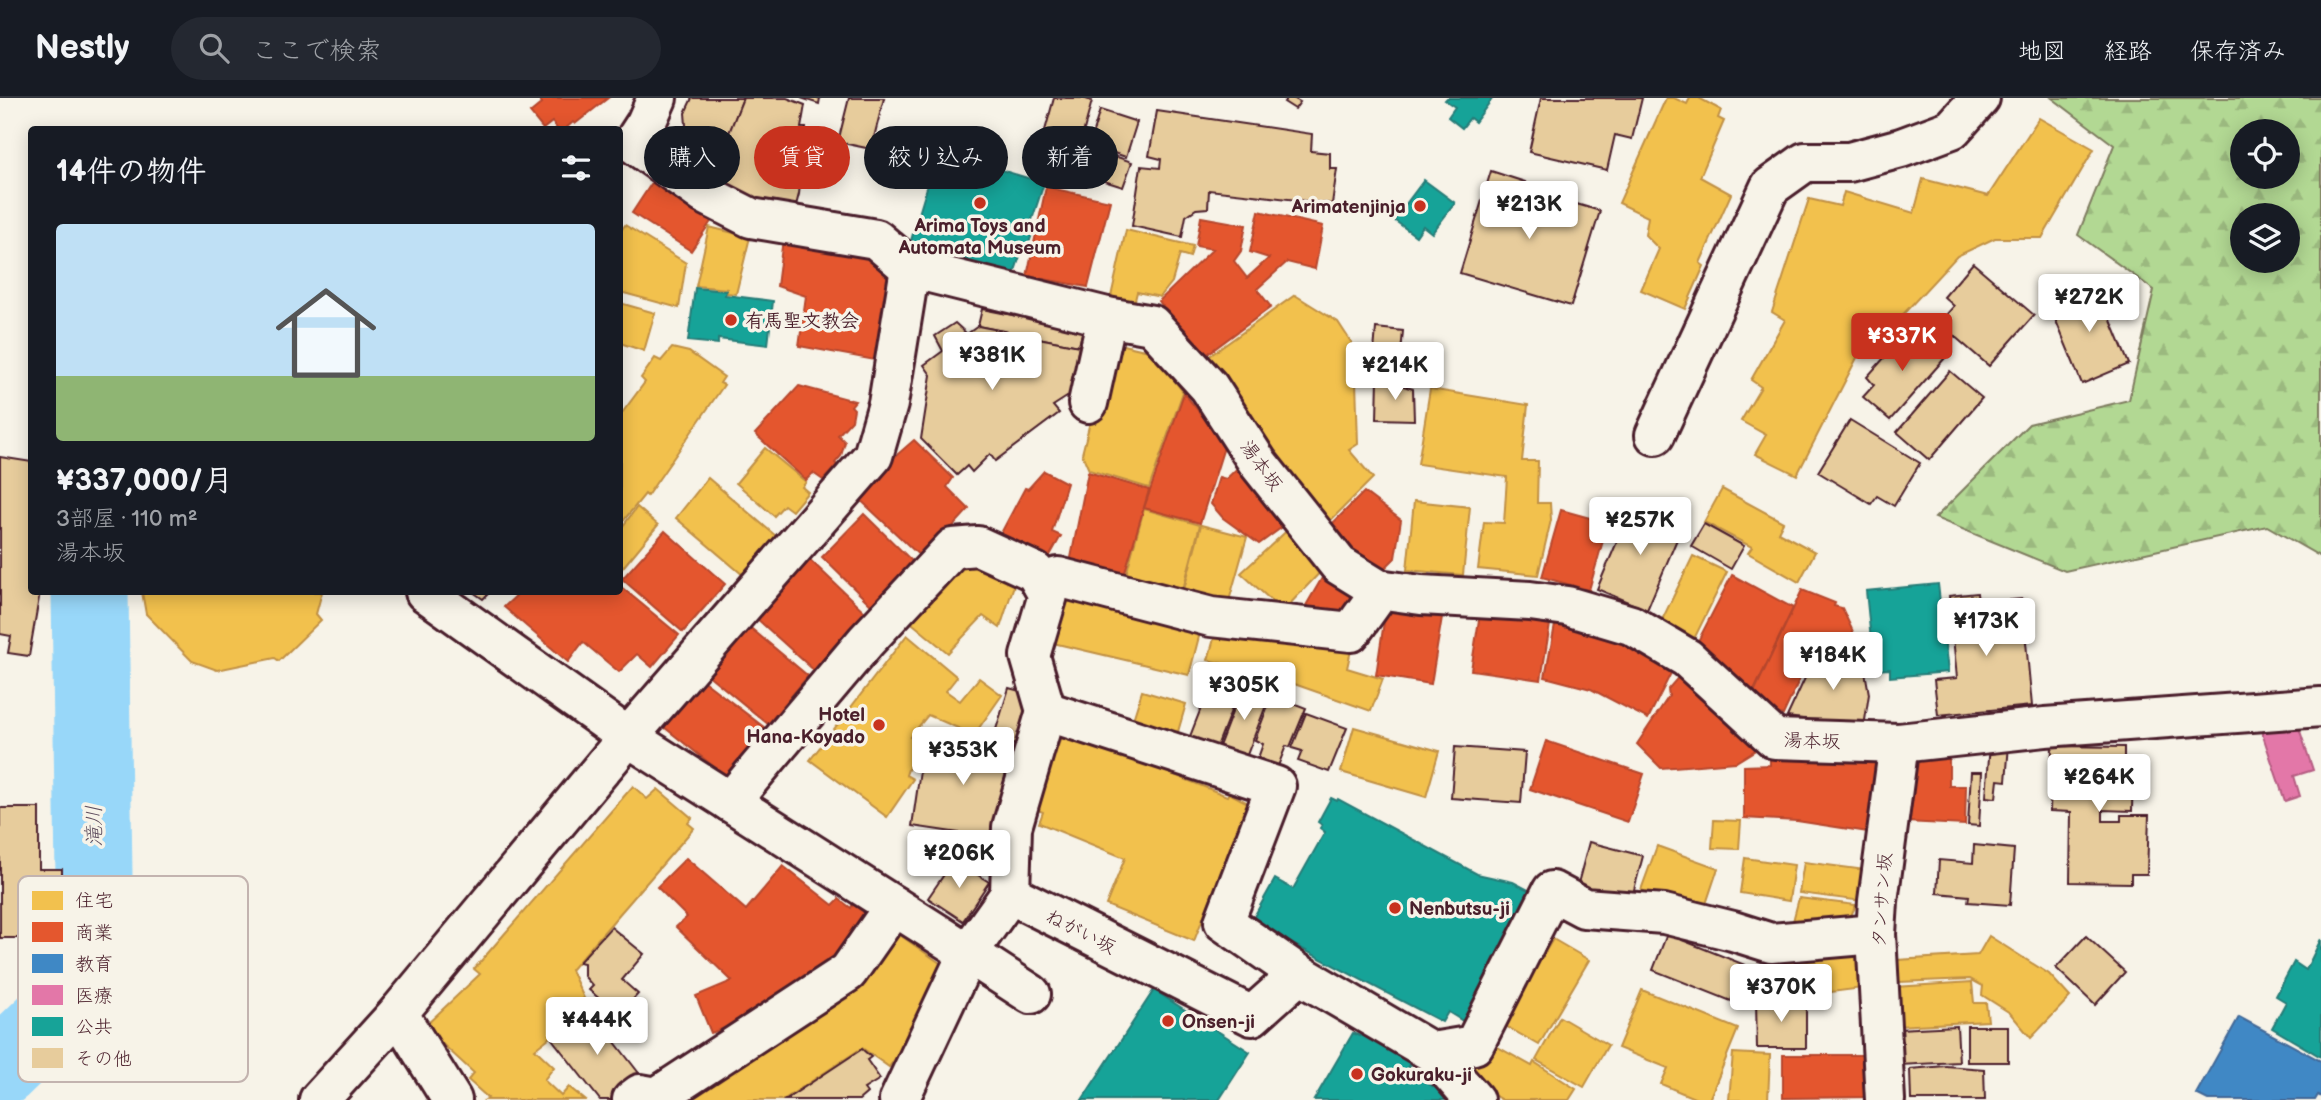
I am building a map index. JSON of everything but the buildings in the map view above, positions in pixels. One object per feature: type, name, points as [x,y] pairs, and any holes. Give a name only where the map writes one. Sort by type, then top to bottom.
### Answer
[{"type":"street","points":[[626,146],[646,123],[657,98]]},
{"type":"street","points":[[1655,435],[1770,187],[1805,162],[1849,162],[1901,148],[1952,129],[1980,98]]},
{"type":"street","name":"湯本坂","points":[[626,146],[704,194],[751,218],[876,239],[910,268],[1107,317],[1152,325],[1209,387],[1258,463],[1339,565],[1378,589],[1421,595],[1530,601],[1567,606],[1631,625],[1687,658],[1774,739],[1899,743],[2045,727],[2321,707]]},
{"type":"street","points":[[319,1100],[398,1013],[628,737],[873,456],[888,404],[910,268]]},
{"type":"street","points":[[1088,403],[1107,317]]},
{"type":"street","points":[[730,802],[866,642],[953,548],[978,546],[1035,572],[1048,595],[1030,656],[1046,711],[1012,827],[1010,894],[968,953],[899,1100]]},
{"type":"street","points":[[1042,584],[1058,577],[1211,617],[1351,632],[1374,600],[1378,589]]},
{"type":"street","points":[[429,595],[628,737],[1031,994]]},
{"type":"street","points":[[1046,711],[1276,786],[1224,922],[1299,974],[1432,1052],[1474,1100]]},
{"type":"street","name":"タンサン坂","points":[[1885,1100],[1876,934],[1899,743]]},
{"type":"street","points":[[1432,1052],[1474,1045],[1552,891],[1584,908],[1664,914],[1771,943],[1876,934]]},
{"type":"street","name":"ねがい坂","points":[[1010,894],[1252,1016],[1299,974]]},
{"type":"street","points":[[632,1100],[640,1094],[657,1097],[848,972],[894,906]]},
{"type":"street","points":[[398,1013],[452,1100]]},
{"type":"green space","points":[[2052,98],[2321,98],[2321,557],[2267,526],[2065,571],[1935,518],[2029,424],[2129,400],[2154,290],[2078,235],[2114,145]]},
{"type":"waterway","name":"滝川","points":[[90,595],[94,876]]},
{"type":"waterway","name":"滝川","points":[[0,1069],[18,1052]]},
{"type":"place","name":"Arima Toys and Automata Museum","points":[[980,203]]},
{"type":"place","name":"Arimatenjinja","points":[[1420,206]]},
{"type":"place","name":"有馬聖文教会","points":[[731,320]]},
{"type":"place","name":"Hotel Hana-Koyado","points":[[879,725]]},
{"type":"place","name":"Nenbutsu-ji","points":[[1395,908]]},
{"type":"place","name":"Onsen-ji","points":[[1168,1021]]},
{"type":"place","name":"Gokuraku-ji","points":[[1357,1074]]}]
